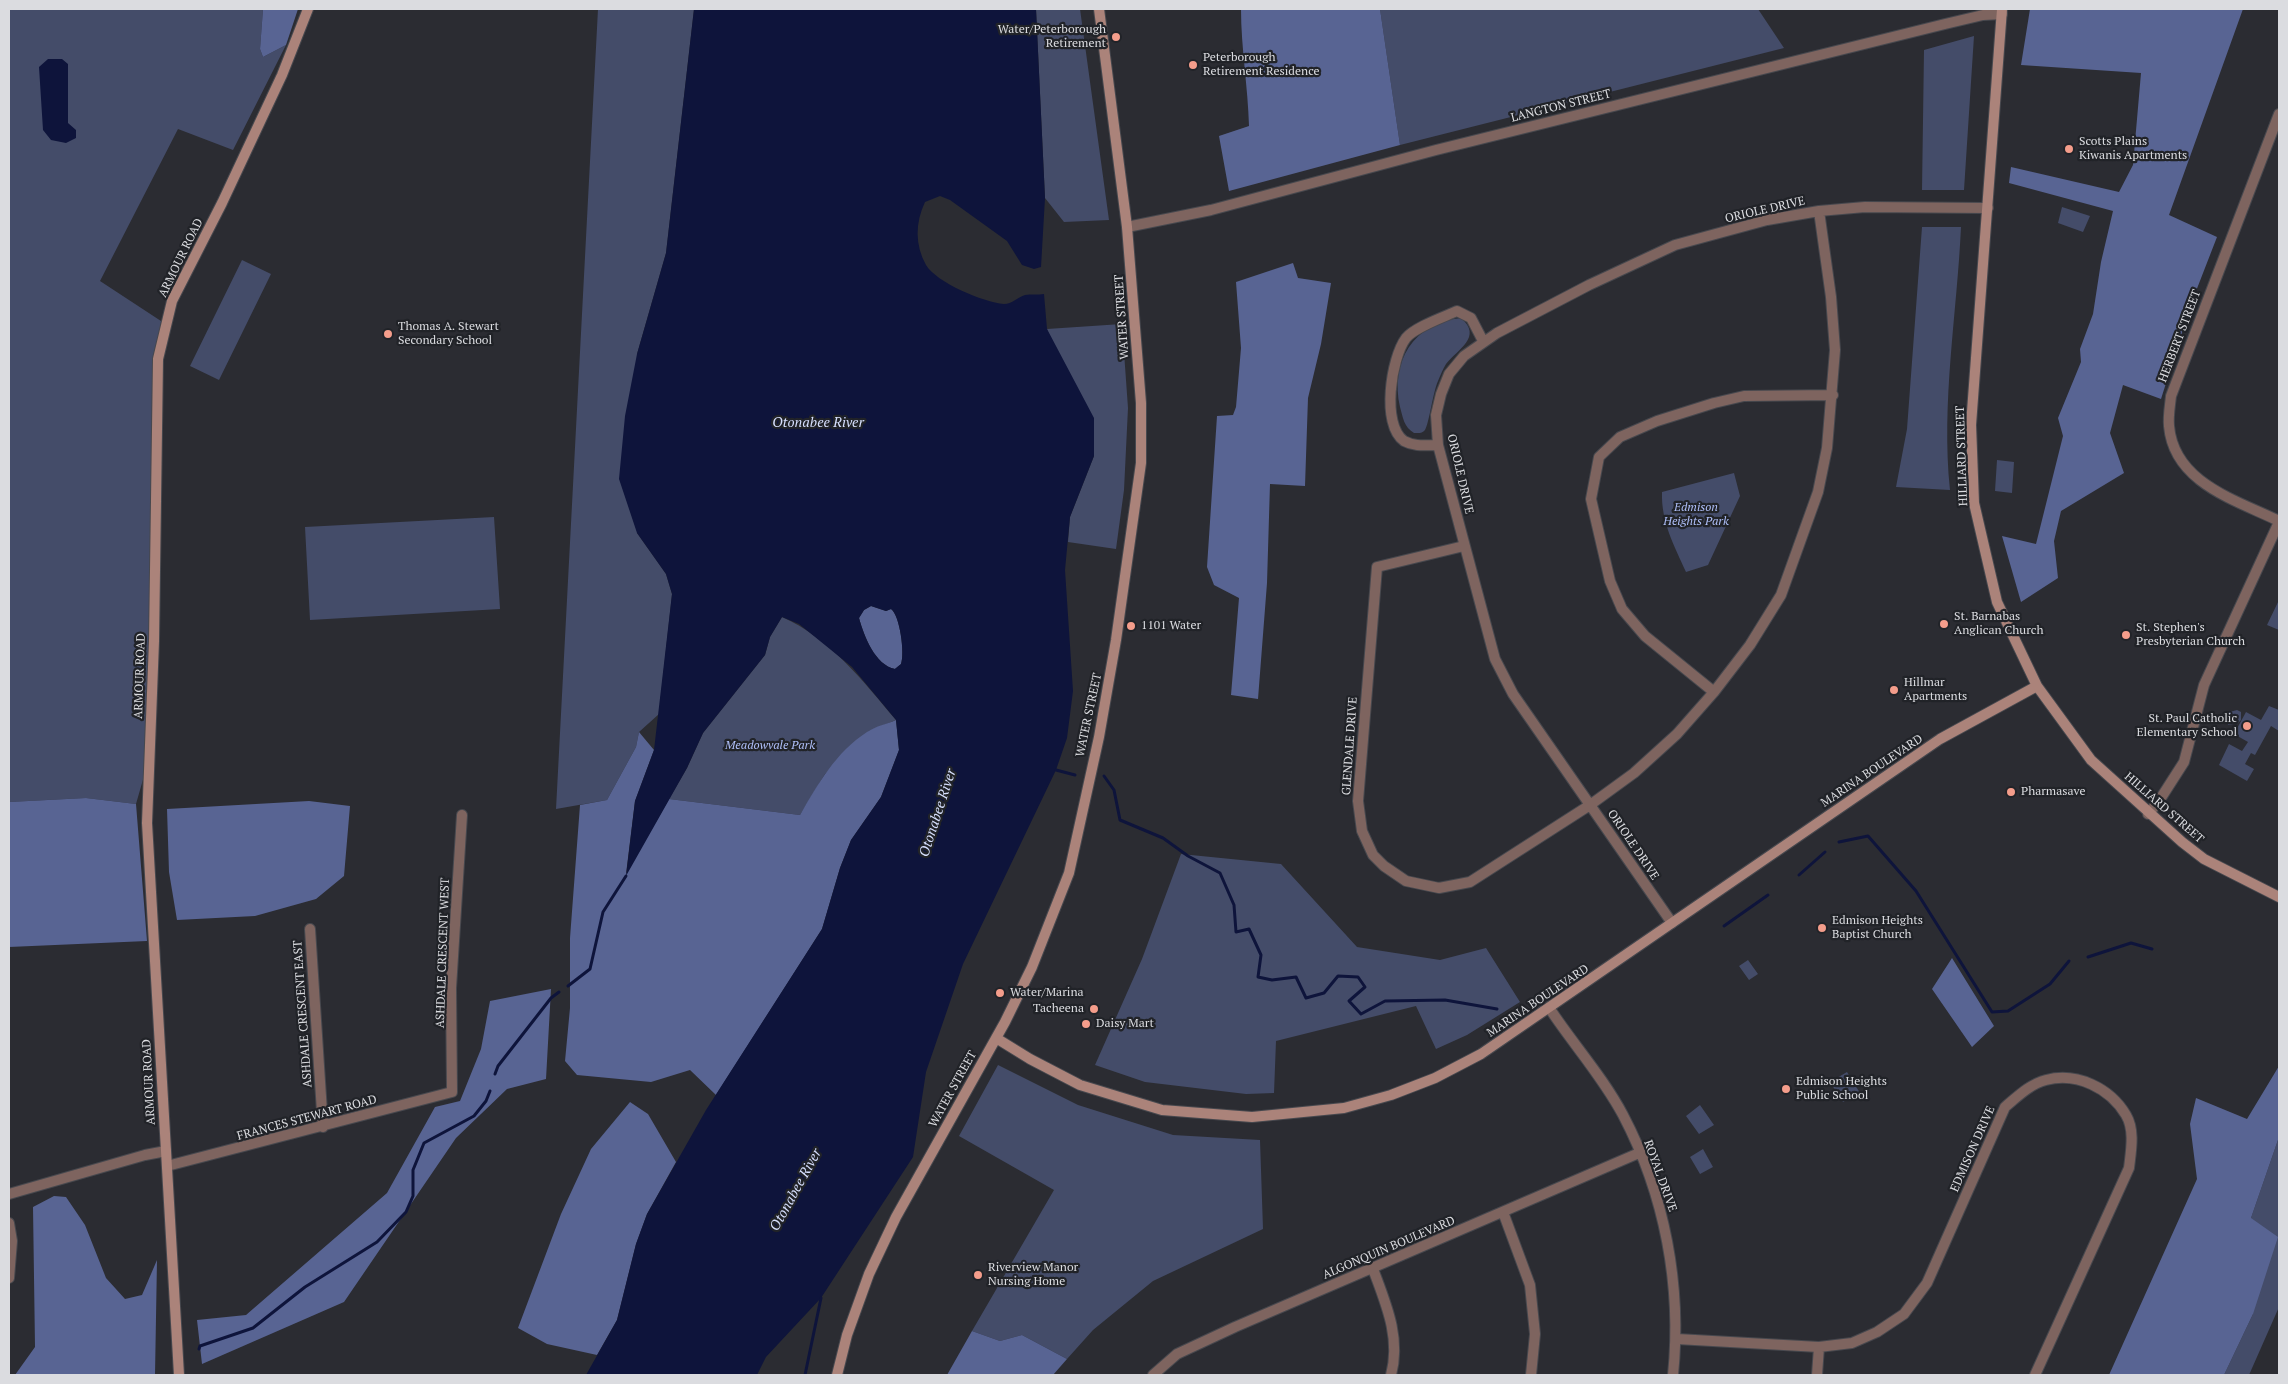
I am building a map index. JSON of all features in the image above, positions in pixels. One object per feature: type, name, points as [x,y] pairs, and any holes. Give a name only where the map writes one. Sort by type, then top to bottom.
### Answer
[{"type":"main road","name":"ARMOUR ROAD","points":[[179,1375],[147,823],[154,641],[158,359],[172,300],[222,202],[282,75],[308,9]]},
{"type":"main road","name":"WATER STREET","points":[[837,1375],[847,1335],[869,1274],[896,1217],[996,1038],[1032,967],[1069,873],[1099,737],[1116,640],[1141,463],[1141,403],[1127,227],[1099,9]]},
{"type":"main road","name":"HILLIARD STREET","points":[[2002,11],[1971,425],[1974,503],[1997,602],[2037,686],[2091,760],[2148,814],[2204,858],[2279,897]]},
{"type":"main road","name":"MARINA BOULEVARD","points":[[996,1038],[1030,1059],[1080,1084],[1162,1110],[1252,1117],[1344,1108],[1391,1095],[1435,1078],[1480,1054],[1550,1009],[1940,740],[2037,686]]},
{"type":"street","name":"LANGTON STREET","points":[[1127,227],[1211,210],[1436,150],[2002,11]]},
{"type":"street","name":"HERBERT STREET","points":[[2279,114],[2171,396],[2169,427],[2177,455],[2194,477],[2218,492],[2279,521]]},
{"type":"street","name":"ORIOLE DRIVE","points":[[1672,924],[1513,694],[1495,659],[1438,445],[1436,415],[1449,374],[1464,356],[1483,341],[1589,285],[1675,245],[1767,220],[1819,211],[1865,207],[1988,208]]},
{"type":"street","points":[[1590,805],[1634,773],[1677,734],[1714,692],[1750,645],[1781,595],[1787,581],[1818,492],[1827,448],[1833,396],[1835,350],[1831,297],[1819,211]]},
{"type":"street","points":[[1438,445],[1416,446],[1402,440],[1392,418],[1390,387],[1396,362],[1406,338],[1435,320],[1457,311],[1471,318],[1483,341]]},
{"type":"street","points":[[1714,692],[1644,636],[1622,609],[1610,581],[1590,499],[1599,457],[1620,437],[1657,422],[1714,403],[1744,396],[1833,396]]},
{"type":"street","points":[[2148,814],[2160,801],[2184,762],[2204,685],[2279,521]]},
{"type":"street","name":"GLENDALE DRIVE","points":[[1464,546],[1377,567],[1358,801],[1362,831],[1373,854],[1384,866],[1406,881],[1439,888],[1470,882],[1590,805]]},
{"type":"street","name":"ASHDALE CRESCENT WEST","points":[[452,1092],[451,988],[462,815]]},
{"type":"street","name":"ASHDALE CRESCENT EAST","points":[[310,928],[323,1127]]},
{"type":"street","name":"ROYAL DRIVE","points":[[1550,1009],[1598,1075],[1623,1115],[1661,1214],[1671,1262],[1676,1299],[1677,1338],[1674,1375]]},
{"type":"street","name":"EDMISON DRIVE","points":[[1677,1338],[1819,1347],[1852,1343],[1877,1332],[1904,1314],[1927,1283],[2005,1107],[2026,1090],[2046,1080],[2067,1078],[2088,1081],[2110,1095],[2127,1116],[2132,1142],[2129,1168],[2035,1375]]},
{"type":"street","name":"FRANCES STEWART ROAD","points":[[167,1166],[452,1092]]},
{"type":"street","points":[[9,1194],[145,1155],[166,1151]]},
{"type":"street","name":"ALGONQUIN BOULEVARD","points":[[1154,1375],[1178,1354],[1639,1153]]},
{"type":"street","points":[[1503,1212],[1530,1285],[1535,1334],[1532,1375]]},
{"type":"street","points":[[9,1223],[12,1241],[9,1278]]},
{"type":"street","points":[[1373,1269],[1389,1312],[1395,1342],[1391,1375]]},
{"type":"street","points":[[1817,1375],[1819,1347]]},
{"type":"green space","points":[[9,9],[263,9],[260,49],[263,57],[286,45],[233,150],[178,129],[100,281],[161,321],[155,484],[154,641],[144,776],[136,804],[86,798],[9,802]]},
{"type":"green space","points":[[598,9],[694,9],[666,253],[637,354],[637,533],[666,574],[672,594],[659,714],[639,732],[636,747],[607,800],[556,809]]},
{"type":"green space","points":[[1036,9],[1080,9],[1109,220],[1064,222],[1045,198]]},
{"type":"green space","points":[[1380,9],[1758,9],[1784,48],[1400,145]]},
{"type":"green space","points":[[1974,36],[1964,190],[1922,190],[1924,50]]},
{"type":"green space","points":[[2062,207],[2090,216],[2083,232],[2058,223]]},
{"type":"green space","points":[[1922,227],[1961,227],[1948,391],[1947,424],[1950,490],[1896,487],[1907,429]]},
{"type":"green space","points":[[242,260],[271,274],[219,380],[190,366]]},
{"type":"green space","points":[[1461,318],[1470,331],[1469,337],[1443,370],[1436,386],[1425,430],[1421,433],[1414,433],[1406,425],[1400,407],[1398,390],[1402,360],[1418,336],[1444,321]]},
{"type":"green space","points":[[1122,324],[1128,408],[1124,490],[1116,549],[1068,542],[1070,517],[1094,456],[1047,329]]},
{"type":"green space","points":[[1997,460],[2014,462],[2012,493],[1995,491]]},
{"type":"green space","name":"Edmison Heights Park","points":[[1734,473],[1740,496],[1708,565],[1686,572],[1666,523],[1662,492]]},
{"type":"green space","points":[[494,517],[500,609],[310,620],[305,527]]},
{"type":"green space","points":[[2279,600],[2279,630],[2267,625]]},
{"type":"green space","name":"Meadowvale Park","points":[[782,617],[815,636],[845,662],[896,720],[869,731],[825,774],[800,815],[669,799],[687,768],[703,733],[765,655],[770,637]]},
{"type":"green space","points":[[2269,706],[2279,710],[2279,731],[2271,726],[2255,755],[2251,753],[2245,764],[2254,769],[2247,781],[2219,765],[2229,744],[2242,751],[2248,742],[2234,734],[2246,712],[2261,720]]},
{"type":"green space","points":[[2237,710],[2241,712],[2241,720],[2238,723],[2228,725],[2226,713]]},
{"type":"green space","points":[[1181,854],[1281,864],[1357,947],[1440,960],[1486,948],[1520,1002],[1467,1035],[1436,1049],[1416,1006],[1276,1041],[1274,1093],[1246,1094],[1145,1082],[1095,1065],[1142,959]]},
{"type":"green space","points":[[1748,960],[1758,974],[1749,980],[1739,966]]},
{"type":"green space","points":[[998,1065],[1078,1105],[1173,1135],[1260,1140],[1263,1229],[1153,1281],[1093,1330],[1067,1359],[1022,1335],[1000,1341],[972,1331],[1054,1190],[959,1136]]},
{"type":"green space","points":[[1847,1072],[1860,1093],[1843,1102],[1830,1082]]},
{"type":"green space","points":[[1700,1105],[1714,1125],[1699,1134],[1686,1116]]},
{"type":"green space","points":[[2279,1137],[2279,1307],[2249,1375],[2224,1375],[2253,1314],[2251,1218]]},
{"type":"green space","points":[[1703,1149],[1713,1167],[1700,1174],[1690,1157]]},
{"type":"shaded area","points":[[263,9],[298,9],[286,45],[263,57],[260,49]]},
{"type":"shaded area","points":[[1241,9],[1380,9],[1400,145],[1229,191],[1219,136],[1249,126]]},
{"type":"shaded area","points":[[2030,9],[2243,9],[2169,215],[2217,237],[2191,304],[2161,399],[2123,385],[2110,433],[2124,473],[2061,511],[2054,541],[2058,578],[2021,602],[2002,536],[2036,544],[2063,436],[2058,418],[2081,362],[2080,349],[2093,314],[2101,262],[2113,211],[2009,183],[2011,167],[2119,192],[2133,165],[2141,73],[2021,65]]},
{"type":"shaded area","points":[[1293,263],[1298,278],[1331,283],[1321,344],[1308,398],[1305,486],[1270,484],[1267,583],[1258,699],[1231,695],[1239,598],[1214,585],[1207,567],[1217,416],[1233,415],[1236,407],[1241,348],[1236,282]]},
{"type":"shaded area","points":[[871,606],[886,611],[891,609],[897,619],[901,635],[902,659],[901,664],[895,669],[882,662],[876,656],[864,633],[859,618],[864,610]]},
{"type":"shaded area","points":[[896,720],[899,750],[881,797],[851,840],[840,868],[822,929],[716,1095],[690,1070],[651,1082],[577,1075],[565,1061],[570,1008],[570,938],[580,805],[607,800],[636,747],[639,732],[654,750],[635,801],[626,874],[669,799],[800,815],[821,780],[846,749],[870,730]]},
{"type":"shaded area","points":[[86,798],[136,804],[147,941],[9,947],[9,802]]},
{"type":"shaded area","points":[[309,801],[350,806],[344,876],[316,899],[255,916],[177,920],[169,872],[167,809]]},
{"type":"shaded area","points":[[1952,958],[1994,1026],[1972,1047],[1932,989]]},
{"type":"shaded area","points":[[551,989],[546,1079],[507,1089],[456,1138],[344,1302],[202,1364],[197,1320],[246,1315],[387,1193],[435,1107],[460,1101],[481,1049],[490,1001]]},
{"type":"shaded area","points":[[2279,1066],[2279,1137],[2251,1218],[2278,1237],[2253,1314],[2224,1375],[2109,1375],[2197,1179],[2190,1124],[2196,1098],[2247,1119]]},
{"type":"shaded area","points":[[630,1102],[648,1114],[676,1162],[647,1214],[636,1244],[617,1320],[597,1355],[547,1344],[518,1328],[561,1214],[591,1149]]},
{"type":"shaded area","points":[[54,1196],[66,1197],[85,1225],[106,1278],[125,1299],[142,1295],[157,1260],[155,1375],[15,1375],[35,1347],[33,1207]]},
{"type":"shaded area","points":[[972,1331],[1000,1341],[1022,1335],[1067,1359],[1053,1375],[947,1375]]},
{"type":"water","name":"Otonabee River","points":[[694,9],[1036,9],[1045,198],[1041,267],[1034,269],[1022,265],[1007,241],[950,200],[940,196],[925,202],[919,218],[918,242],[922,257],[932,272],[950,285],[973,296],[1004,304],[1025,295],[1044,294],[1047,329],[1094,418],[1094,456],[1070,517],[1065,570],[1073,691],[1067,738],[1056,770],[963,964],[926,1072],[913,1157],[821,1298],[766,1357],[757,1375],[586,1375],[617,1320],[636,1244],[647,1214],[706,1110],[822,929],[840,868],[851,840],[881,797],[899,750],[896,720],[852,667],[799,624],[782,617],[770,637],[765,655],[703,733],[687,768],[626,876],[635,801],[654,750],[672,594],[666,574],[637,533],[619,479],[625,416],[637,354],[666,253]],"holes":[[[871,606],[886,611],[891,609],[894,613],[901,635],[902,659],[901,664],[895,669],[882,662],[871,649],[859,618],[864,610]]]},
{"type":"water","points":[[48,59],[62,59],[68,64],[68,123],[76,130],[76,138],[66,143],[51,140],[43,130],[39,67]]},
{"type":"waterway","points":[[1056,770],[1075,775]]},
{"type":"waterway","points":[[1104,776],[1114,790],[1120,820],[1163,838],[1188,856],[1220,873],[1234,905],[1236,932],[1249,929],[1261,955],[1258,977],[1272,980],[1296,977],[1306,998],[1324,993],[1338,976],[1358,977],[1365,987],[1349,1001],[1361,1014],[1385,1001],[1445,1000],[1497,1009]]},
{"type":"waterway","points":[[1839,842],[1868,836],[1916,891],[1992,1012],[2008,1011],[2050,984],[2069,961]]},
{"type":"waterway","points":[[1799,875],[1825,852]]},
{"type":"waterway","points":[[568,986],[590,969],[603,912],[626,876]]},
{"type":"waterway","points":[[1724,926],[1768,895]]},
{"type":"waterway","points":[[2088,957],[2131,943],[2152,949]]},
{"type":"waterway","points":[[495,1074],[498,1066],[551,998],[559,992]]},
{"type":"waterway","points":[[199,1349],[200,1346],[253,1328],[305,1287],[377,1242],[406,1212],[413,1196],[413,1170],[424,1143],[474,1116],[486,1101],[490,1091]]},
{"type":"waterway","points":[[805,1375],[821,1298]]},
{"type":"place","name":"Water/Peterborough Retirement","points":[[1116,37]]},
{"type":"place","name":"Peterborough Retirement Residence","points":[[1193,65]]},
{"type":"place","name":"Scotts Plains Kiwanis Apartments","points":[[2069,149]]},
{"type":"place","name":"Thomas A. Stewart Secondary School","points":[[388,334]]},
{"type":"place","name":"St. Barnabas Anglican Church","points":[[1944,624]]},
{"type":"place","name":"1101 Water","points":[[1131,626]]},
{"type":"place","name":"St. Stephen's Presbyterian Church","points":[[2126,635]]},
{"type":"place","name":"Hillmar Apartments","points":[[1894,690]]},
{"type":"place","name":"St. Paul Catholic Elementary School","points":[[2247,726]]},
{"type":"place","name":"Pharmasave","points":[[2011,792]]},
{"type":"place","name":"Edmison Heights Baptist Church","points":[[1822,928]]},
{"type":"place","name":"Water/Marina","points":[[1000,993]]},
{"type":"place","name":"Tacheena","points":[[1094,1009]]},
{"type":"place","name":"Daisy Mart","points":[[1086,1024]]},
{"type":"place","name":"Edmison Heights Public School","points":[[1786,1089]]},
{"type":"place","name":"Riverview Manor Nursing Home","points":[[978,1275]]}]
